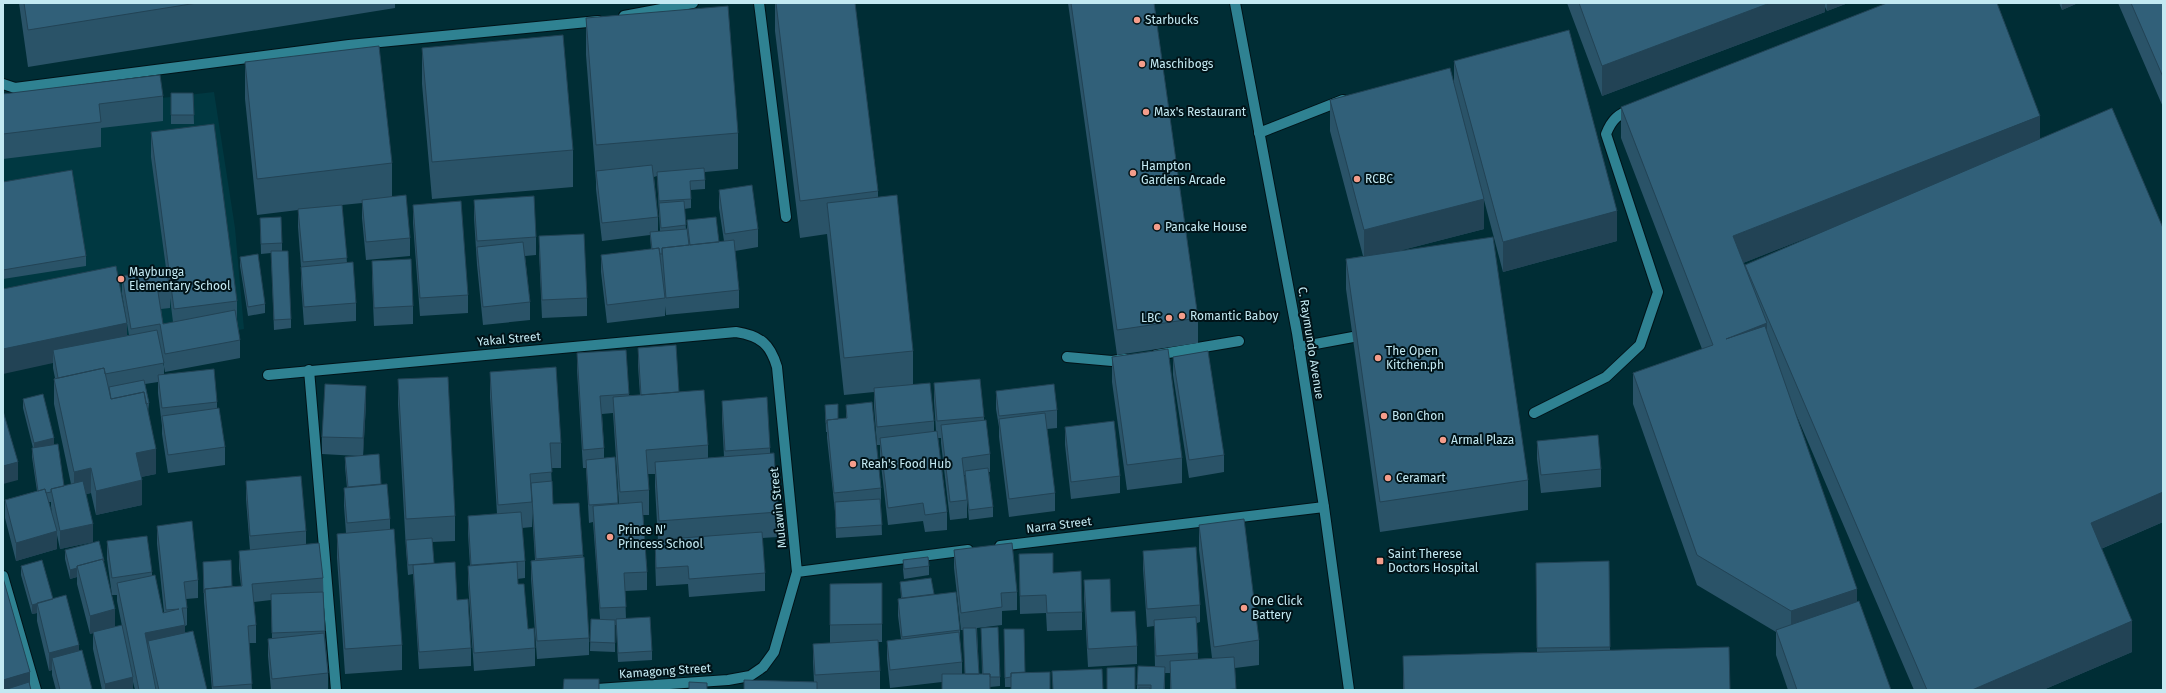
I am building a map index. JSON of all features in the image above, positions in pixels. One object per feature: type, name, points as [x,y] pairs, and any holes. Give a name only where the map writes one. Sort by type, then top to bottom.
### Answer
[{"type":"street","points":[[3,84],[15,88],[349,45],[583,24],[693,3]]},
{"type":"street","points":[[759,3],[786,216]]},
{"type":"street","name":"C. Raymundo Avenue","points":[[1235,3],[1299,347],[1324,507],[1349,690]]},
{"type":"street","points":[[1259,133],[1354,95]]},
{"type":"street","points":[[1534,413],[1606,377],[1640,345],[1658,292],[1606,134],[1612,120],[1620,113],[1642,104]]},
{"type":"street","name":"Yakal Street","points":[[268,375],[309,370],[736,332],[751,334]]},
{"type":"street","name":"Mulawin Street","points":[[750,676],[763,667],[774,652],[797,572],[777,367],[773,354],[764,342],[751,334]]},
{"type":"street","points":[[1299,347],[1353,337]]},
{"type":"street","points":[[1067,357],[1112,361],[1239,341]]},
{"type":"street","points":[[309,370],[336,690]]},
{"type":"street","name":"Narra Street","points":[[797,572],[1324,507]]},
{"type":"street","points":[[3,576],[36,690]]},
{"type":"street","name":"Kamagong Street","points":[[582,690],[728,685],[750,676]]},
{"type":"shaded area","name":"Maybunga Elementary School","points":[[214,92],[235,228],[244,329],[3,372],[3,116]]},
{"type":"building","points":[[24,3],[197,3],[28,30]]},
{"type":"building","points":[[776,3],[855,3],[878,191],[800,201]]},
{"type":"building","name":"Hampton Gardens Arcade","points":[[1071,3],[1154,3],[1198,318],[1117,330]]},
{"type":"building","points":[[1579,3],[1770,3],[1602,66]]},
{"type":"building","points":[[1887,3],[1997,3],[2040,116],[1733,236],[1767,323],[1726,339],[1765,326],[1857,589],[1791,611],[1697,555],[1633,373],[1713,345],[1621,107]]},
{"type":"building","points":[[2131,3],[2163,3],[2163,77]]},
{"type":"building","points":[[728,6],[738,133],[596,145],[586,18]]},
{"type":"building","points":[[1569,30],[1617,211],[1503,242],[1454,61]]},
{"type":"building","points":[[563,35],[573,150],[432,162],[422,48]]},
{"type":"building","points":[[379,46],[392,163],[257,179],[245,62]]},
{"type":"building","points":[[1450,68],[1484,199],[1364,230],[1330,100]]},
{"type":"building","points":[[160,75],[163,96],[99,104],[101,122],[3,134],[3,94]]},
{"type":"building","points":[[171,93],[193,93],[194,115],[171,115]]},
{"type":"building","points":[[2112,108],[2163,228],[2163,492],[2091,523],[2132,621],[1972,690],[1927,690],[1745,265]]},
{"type":"building","points":[[214,124],[237,301],[174,309],[151,132]]},
{"type":"building","points":[[652,165],[658,217],[602,223],[596,171]]},
{"type":"building","points":[[704,168],[705,180],[690,181],[691,199],[659,201],[657,172]]},
{"type":"building","points":[[72,170],[86,256],[3,270],[3,182]]},
{"type":"building","points":[[752,185],[758,229],[725,234],[719,190]]},
{"type":"building","points":[[406,195],[410,238],[366,242],[362,200]]},
{"type":"building","points":[[897,195],[913,351],[844,358],[827,203]]},
{"type":"building","points":[[534,196],[536,237],[477,241],[474,200]]},
{"type":"building","points":[[461,201],[468,295],[420,298],[413,205]]},
{"type":"building","points":[[684,201],[686,225],[661,228],[659,203]]},
{"type":"building","points":[[342,205],[347,258],[303,262],[298,209]]},
{"type":"building","points":[[281,217],[282,243],[261,244],[260,218]]},
{"type":"building","points":[[716,217],[719,242],[690,245],[687,220]]},
{"type":"building","points":[[687,229],[689,245],[662,248],[662,254],[660,254],[659,248],[652,249],[650,232]]},
{"type":"building","points":[[584,234],[587,298],[542,300],[539,236]]},
{"type":"building","name":"Armal Plaza","points":[[1493,237],[1528,480],[1380,502],[1346,259]]},
{"type":"building","points":[[734,240],[739,290],[666,298],[662,248]]},
{"type":"building","points":[[523,242],[530,302],[483,307],[477,247]]},
{"type":"building","points":[[659,248],[665,298],[607,305],[601,255]]},
{"type":"building","points":[[271,251],[288,251],[291,319],[274,320]]},
{"type":"building","points":[[258,254],[265,304],[248,307],[240,257]]},
{"type":"building","points":[[411,259],[413,306],[374,308],[372,261]]},
{"type":"building","points":[[353,262],[356,303],[304,307],[301,267]]},
{"type":"building","points":[[116,266],[127,323],[3,349],[3,289]]},
{"type":"building","points":[[166,268],[170,290],[158,292],[163,324],[235,310],[240,340],[165,354],[160,324],[131,329],[122,276]]},
{"type":"building","points":[[157,330],[164,363],[105,374],[104,368],[58,378],[53,350]]},
{"type":"building","points":[[676,345],[679,392],[641,395],[638,348]]},
{"type":"building","points":[[1168,349],[1182,458],[1127,465],[1112,357]]},
{"type":"building","points":[[626,350],[629,394],[600,396],[604,448],[583,450],[577,353]]},
{"type":"building","points":[[1208,351],[1224,455],[1189,460],[1173,357]]},
{"type":"building","points":[[556,367],[561,443],[550,443],[552,472],[530,474],[532,502],[498,505],[490,372]]},
{"type":"building","points":[[104,368],[111,399],[144,392],[156,449],[136,453],[142,480],[96,491],[91,468],[74,472],[54,379]]},
{"type":"building","points":[[214,369],[217,402],[162,408],[158,375]]},
{"type":"building","points":[[448,377],[455,516],[406,519],[398,379]]},
{"type":"building","points":[[980,379],[984,417],[937,421],[934,383]]},
{"type":"building","points":[[144,380],[149,403],[146,404],[144,392],[111,399],[109,387]]},
{"type":"building","points":[[930,383],[934,421],[877,427],[874,388]]},
{"type":"building","points":[[325,384],[366,386],[363,438],[322,437]]},
{"type":"building","points":[[1054,384],[1057,410],[999,416],[996,391]]},
{"type":"building","points":[[704,390],[708,445],[646,450],[649,490],[620,492],[613,397]]},
{"type":"building","points":[[43,394],[54,438],[34,443],[23,399]]},
{"type":"building","points":[[767,397],[770,448],[725,451],[722,401]]},
{"type":"building","points":[[872,402],[881,488],[834,493],[827,420],[847,418],[846,405]]},
{"type":"building","points":[[838,404],[838,419],[827,420],[826,423],[825,405]]},
{"type":"building","points":[[219,408],[225,447],[168,455],[162,416]]},
{"type":"building","points":[[3,411],[18,462],[3,466]]},
{"type":"building","points":[[1045,413],[1055,493],[1009,499],[999,419]]},
{"type":"building","points":[[986,420],[990,454],[962,458],[967,500],[950,502],[941,425]]},
{"type":"building","points":[[1114,421],[1120,476],[1071,482],[1065,427]]},
{"type":"building","points":[[937,431],[947,512],[925,515],[923,503],[888,508],[880,438]]},
{"type":"building","points":[[1598,435],[1601,469],[1541,475],[1537,441]]},
{"type":"building","points":[[58,444],[64,486],[51,489],[51,492],[46,493],[45,489],[38,491],[32,448]]},
{"type":"building","points":[[774,453],[778,512],[659,521],[655,462]]},
{"type":"building","points":[[379,454],[381,484],[348,487],[345,457]]},
{"type":"building","points":[[615,457],[618,503],[589,505],[586,460]]},
{"type":"building","points":[[988,468],[993,507],[969,510],[965,471]]},
{"type":"building","points":[[301,476],[306,531],[250,536],[246,481]]},
{"type":"building","points":[[83,481],[93,524],[60,531],[51,489]]},
{"type":"building","points":[[552,481],[553,504],[579,503],[583,555],[536,559],[531,483]]},
{"type":"building","points":[[387,484],[390,519],[347,523],[344,488]]},
{"type":"building","points":[[45,489],[57,531],[16,543],[5,500]]},
{"type":"building","points":[[880,499],[882,525],[836,528],[835,502]]},
{"type":"building","points":[[642,502],[647,572],[624,573],[626,607],[600,608],[593,506]]},
{"type":"building","points":[[521,512],[525,561],[471,565],[468,516]]},
{"type":"building","points":[[1244,519],[1259,640],[1214,647],[1199,525]]},
{"type":"building","points":[[192,521],[198,580],[184,582],[187,608],[182,608],[185,625],[145,633],[156,690],[139,690],[117,583],[155,575],[163,613],[179,609],[166,610],[157,526]]},
{"type":"building","points":[[394,529],[402,645],[345,649],[337,534]]},
{"type":"building","points":[[762,532],[765,573],[689,579],[688,566],[656,568],[655,540]]},
{"type":"building","points":[[147,536],[152,572],[112,578],[107,541]]},
{"type":"building","points":[[432,538],[434,563],[408,565],[406,540]]},
{"type":"building","points":[[99,541],[104,561],[103,559],[77,566],[77,568],[70,570],[65,550]]},
{"type":"building","points":[[319,543],[323,578],[252,584],[256,625],[248,626],[252,684],[213,687],[205,589],[242,586],[239,551]]},
{"type":"building","points":[[1012,543],[1017,592],[1001,593],[1002,607],[961,613],[954,550]]},
{"type":"building","points":[[1196,547],[1200,605],[1147,609],[1143,551]]},
{"type":"building","points":[[1053,553],[1053,573],[1081,571],[1082,612],[1047,613],[1046,595],[1020,596],[1019,554]]},
{"type":"building","points":[[584,557],[589,638],[537,641],[531,561]]},
{"type":"building","points":[[928,557],[929,566],[904,569],[903,560]]},
{"type":"building","points":[[103,559],[115,609],[90,616],[77,566]]},
{"type":"building","points":[[42,560],[53,599],[32,605],[21,566]]},
{"type":"building","points":[[231,560],[232,586],[205,589],[204,593],[203,562]]},
{"type":"building","points":[[1609,561],[1610,647],[1537,648],[1536,563]]},
{"type":"building","points":[[455,562],[457,600],[468,599],[471,648],[419,652],[413,565]]},
{"type":"building","points":[[517,562],[518,584],[524,584],[528,629],[534,628],[535,648],[474,653],[468,566]]},
{"type":"building","points":[[3,578],[30,672],[3,680]]},
{"type":"building","points":[[931,578],[934,594],[902,598],[900,582]]},
{"type":"building","points":[[1110,579],[1111,612],[1135,611],[1137,646],[1088,649],[1084,580]]},
{"type":"building","points":[[882,583],[882,624],[830,625],[830,584]]},
{"type":"building","points":[[323,592],[325,631],[272,633],[271,594]]},
{"type":"building","points":[[956,592],[960,630],[902,637],[898,599]]},
{"type":"building","points":[[66,595],[79,645],[49,653],[37,603]]},
{"type":"building","points":[[1859,601],[1891,690],[1797,690],[1776,630]]},
{"type":"building","points":[[650,617],[652,651],[618,653],[616,619]]},
{"type":"building","points":[[1196,617],[1198,653],[1156,656],[1154,620]]},
{"type":"building","points":[[591,619],[615,620],[615,643],[590,642]]},
{"type":"building","points":[[122,625],[133,677],[105,684],[93,632]]},
{"type":"building","points":[[998,627],[1000,677],[990,677],[990,674],[983,674],[981,628]]},
{"type":"building","points":[[963,628],[976,628],[979,674],[965,674]]},
{"type":"building","points":[[1004,629],[1024,629],[1025,672],[1011,673],[1011,677],[1005,678]]},
{"type":"building","points":[[193,631],[207,690],[159,690],[148,641]]},
{"type":"building","points":[[959,632],[962,662],[890,670],[887,641]]},
{"type":"building","points":[[324,633],[328,673],[272,679],[268,639]]},
{"type":"building","points":[[878,640],[880,671],[815,675],[813,644]]},
{"type":"building","points":[[1729,647],[1730,690],[1404,690],[1403,656]]},
{"type":"building","points":[[82,650],[92,689],[60,690],[52,658]]},
{"type":"building","points":[[1234,657],[1236,689],[1171,690],[1170,661]]},
{"type":"building","points":[[1138,666],[1165,667],[1164,690],[1151,690],[1151,685],[1137,685]]},
{"type":"building","points":[[1135,667],[1135,690],[1107,690],[1107,668]]},
{"type":"building","points":[[1102,669],[1103,690],[1053,690],[1052,671]]},
{"type":"building","points":[[1050,672],[1050,690],[1011,690],[1011,673]]},
{"type":"building","points":[[942,674],[990,674],[990,690],[942,690]]},
{"type":"building","points":[[564,679],[599,679],[599,690],[563,690]]},
{"type":"building","points":[[744,680],[817,682],[817,690],[744,690]]},
{"type":"building","points":[[29,682],[31,690],[4,690]]},
{"type":"building","points":[[689,682],[707,683],[707,690],[689,690]]},
{"type":"building","points":[[1139,688],[1150,688],[1150,690],[1139,690]]},
{"type":"place","name":"Starbucks","points":[[1137,20]]},
{"type":"place","name":"Maschibogs","points":[[1142,64]]},
{"type":"place","name":"Max's Restaurant","points":[[1146,112]]},
{"type":"place","name":"Hampton Gardens Arcade","points":[[1133,173]]},
{"type":"place","name":"RCBC","points":[[1357,179]]},
{"type":"place","name":"Pancake House","points":[[1157,227]]},
{"type":"place","name":"Maybunga Elementary School","points":[[121,279]]},
{"type":"place","name":"Romantic Baboy","points":[[1182,316]]},
{"type":"place","name":"LBC","points":[[1169,318]]},
{"type":"place","name":"The Open Kitchen.ph","points":[[1378,358]]},
{"type":"place","name":"Bon Chon","points":[[1384,416]]},
{"type":"place","name":"Armal Plaza","points":[[1443,440]]},
{"type":"place","name":"Reah's Food Hub","points":[[853,464]]},
{"type":"place","name":"Ceramart","points":[[1388,478]]},
{"type":"place","name":"Prince N' Princess School","points":[[610,537]]},
{"type":"place","name":"Saint Therese Doctors Hospital","points":[[1380,561]]},
{"type":"place","name":"One Click Battery","points":[[1244,608]]}]
